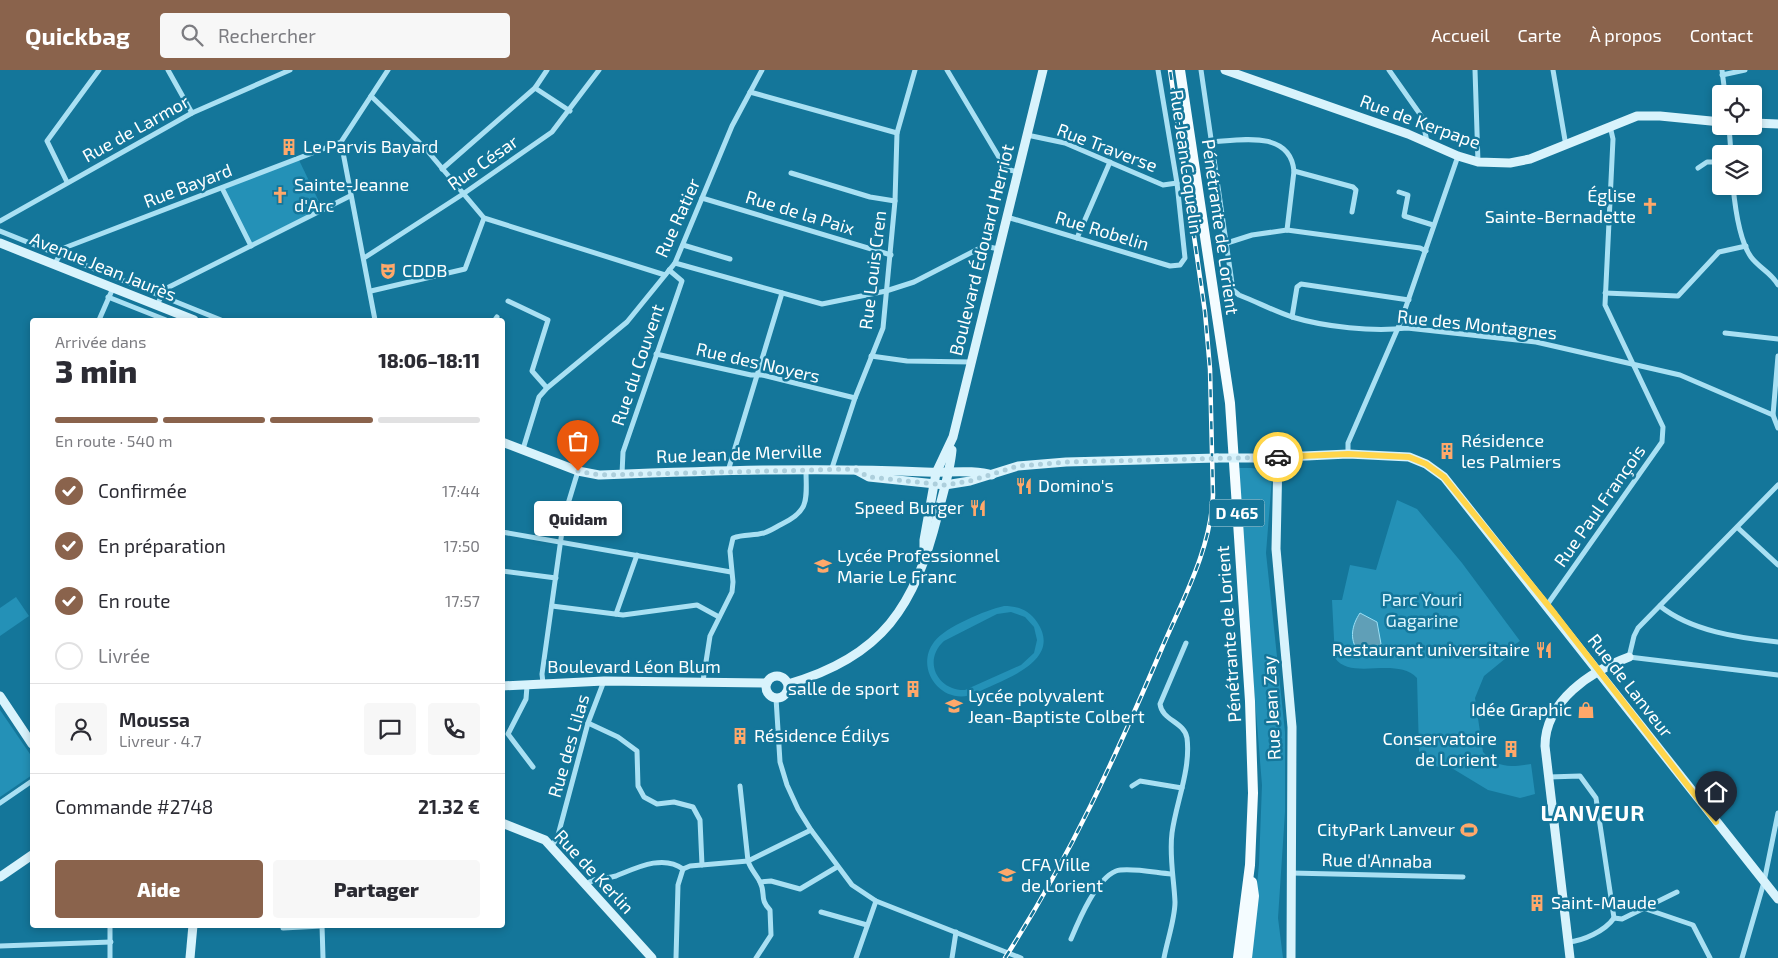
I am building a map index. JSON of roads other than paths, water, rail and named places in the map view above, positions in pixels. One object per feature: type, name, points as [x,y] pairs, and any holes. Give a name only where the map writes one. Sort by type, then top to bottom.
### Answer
[{"type":"main road","name":"Pénétrante de Lorient","points":[[1180,70],[1230,403],[1253,746],[1250,865],[1238,958]]},
{"type":"main road","points":[[1247,958],[1254,896],[1250,865]]},
{"type":"main road","points":[[1234,958],[1243,927]]},
{"type":"street","points":[[67,182],[47,140],[98,70]]},
{"type":"street","points":[[168,70],[192,113]]},
{"type":"street","name":"Rue de Larmor","points":[[0,220],[192,113],[290,70]]},
{"type":"street","points":[[375,318],[371,291],[340,142],[388,70]]},
{"type":"street","points":[[442,169],[535,88],[547,70]]},
{"type":"street","name":"Rue César","points":[[364,258],[463,194],[552,132],[570,111],[599,70]]},
{"type":"street","name":"Rue Ratier","points":[[523,450],[539,397],[547,388],[628,322],[675,263],[732,126],[762,70]]},
{"type":"street","name":"Rue Louis Cren","points":[[832,468],[854,398],[883,328],[895,201],[897,133],[915,70]]},
{"type":"street","points":[[947,70],[1006,169],[1018,172]]},
{"type":"street","name":"Boulevard Édouard Herriot","points":[[945,485],[950,474],[953,437],[1043,70]]},
{"type":"street","name":"Rue Jean Coquelin","points":[[1158,70],[1177,183],[1185,258]]},
{"type":"street","points":[[1201,70],[1227,243],[1252,235],[1287,230],[1420,248],[1426,251]]},
{"type":"street","name":"Rue de Kerpape","points":[[1225,70],[1408,134],[1458,156],[1478,162],[1510,163],[1530,159],[1566,146],[1630,118],[1645,116],[1712,121]]},
{"type":"street","points":[[1389,70],[1422,117],[1427,143]]},
{"type":"street","points":[[1475,70],[1478,162]]},
{"type":"street","points":[[1553,70],[1566,146]]},
{"type":"street","points":[[1724,85],[1722,72],[1745,70]]},
{"type":"street","points":[[535,88],[570,111]]},
{"type":"street","points":[[750,92],[897,133]]},
{"type":"street","points":[[371,96],[425,148],[484,218],[665,275]]},
{"type":"street","points":[[1762,123],[1778,124]]},
{"type":"street","name":"Rue Paul François","points":[[1547,605],[1662,442],[1663,427],[1605,305],[1613,139],[1610,126]]},
{"type":"street","name":"Rue Traverse","points":[[1027,135],[1065,143],[1163,185],[1177,183]]},
{"type":"street","points":[[1212,142],[1252,140],[1271,142],[1288,153],[1293,161],[1294,171],[1287,230]]},
{"type":"street","name":"Rue Bayard","points":[[59,254],[64,248],[340,142]]},
{"type":"street","points":[[854,469],[869,477],[945,485],[992,475],[1018,466],[1066,462],[1262,458],[1348,454],[1347,447],[1352,434],[1373,390],[1409,300],[1458,156]]},
{"type":"street","points":[[1077,238],[1110,162]]},
{"type":"street","points":[[1698,168],[1707,162],[1712,162]]},
{"type":"street","points":[[1294,171],[1353,187],[1356,190],[1352,212]]},
{"type":"street","points":[[791,173],[870,197],[895,201]]},
{"type":"street","points":[[222,188],[251,246]]},
{"type":"street","points":[[1400,192],[1408,195],[1404,216],[1433,225]]},
{"type":"street","points":[[1735,195],[1746,246],[1752,258],[1774,277],[1778,285]]},
{"type":"street","points":[[157,305],[165,289],[350,196]]},
{"type":"street","name":"Rue de la Paix","points":[[702,198],[890,255]]},
{"type":"street","name":"Rue Robelin","points":[[1007,217],[1170,266],[1180,265],[1185,258]]},
{"type":"street","points":[[371,291],[465,269],[484,218]]},
{"type":"street","points":[[0,230],[217,318]]},
{"type":"street","name":"Avenue Jean Jaurès","points":[[0,243],[189,318]]},
{"type":"street","name":"Rue des Montagnes","points":[[1227,243],[1233,290],[1239,295],[1292,317],[1330,324],[1397,329],[1407,328],[1536,342],[1680,375],[1773,415]]},
{"type":"street","points":[[683,245],[730,258]]},
{"type":"street","points":[[675,263],[822,304],[886,291],[914,282],[984,246],[999,249]]},
{"type":"street","points":[[1605,294],[1678,296],[1721,251],[1746,246]]},
{"type":"street","points":[[54,265],[59,254]]},
{"type":"street","name":"Rue du Couvent","points":[[622,474],[623,452],[682,281],[669,270]]},
{"type":"street","points":[[1292,317],[1297,287],[1301,284],[1409,300]]},
{"type":"street","points":[[100,318],[112,288]]},
{"type":"street","points":[[728,471],[782,293]]},
{"type":"street","points":[[108,297],[161,318]]},
{"type":"street","points":[[508,301],[548,320],[532,372],[547,388]]},
{"type":"street","points":[[1725,333],[1778,339]]},
{"type":"street","name":"Rue des Noyers","points":[[656,354],[854,398]]},
{"type":"street","points":[[871,356],[907,360],[972,362]]},
{"type":"street","points":[[1778,356],[1773,415],[1778,428]]},
{"type":"street","name":"Boulevard Édouard Herriot","points":[[934,485],[936,473],[953,437]]},
{"type":"street","name":"Rue Jean de Merville","points":[[505,443],[578,471],[599,475],[832,468],[950,474],[986,472],[992,475]]},
{"type":"street","name":"Rue de Lanveur","points":[[1348,454],[1409,457],[1426,464],[1444,477],[1778,899]]},
{"type":"street","name":"Rue Jean Zay","points":[[1278,457],[1276,549],[1292,727],[1291,958]]},
{"type":"street","points":[[703,681],[710,636],[732,592],[730,551],[733,538],[744,534],[764,533],[794,518],[802,511],[806,503],[806,469]]},
{"type":"street","points":[[543,683],[567,505],[578,471]]},
{"type":"street","points":[[936,473],[945,485]]},
{"type":"street","points":[[924,557],[924,540],[934,485]]},
{"type":"street","points":[[788,684],[835,668],[858,654],[884,632],[905,605],[917,581],[931,541],[945,485]]},
{"type":"street","points":[[1629,657],[1638,628],[1778,485]]},
{"type":"street","points":[[1738,528],[1778,565]]},
{"type":"street","points":[[505,533],[732,572]]},
{"type":"street","points":[[616,614],[637,555]]},
{"type":"street","points":[[505,571],[556,578]]},
{"type":"street","points":[[552,606],[616,614],[697,605],[719,617]]},
{"type":"street","points":[[1660,606],[1668,613],[1702,628],[1755,640],[1778,642]]},
{"type":"street","points":[[1164,958],[1175,903],[1171,874],[1172,833],[1182,788],[1187,738],[1179,724],[1162,713],[1160,704],[1186,643]]},
{"type":"street","points":[[1570,958],[1545,738],[1549,719],[1570,692],[1598,672],[1629,657],[1778,675]]},
{"type":"street","points":[[780,676],[788,684],[787,693],[782,698],[776,698],[768,693],[767,683],[772,677],[780,676]]},
{"type":"street","name":"Boulevard Léon Blum","points":[[505,686],[604,681],[767,683]]},
{"type":"street","name":"Rue des Lilas","points":[[551,846],[557,840],[588,723],[604,681]]},
{"type":"street","points":[[527,686],[526,699],[508,734],[533,767]]},
{"type":"street","points":[[0,696],[30,741]]},
{"type":"street","points":[[776,698],[780,762],[798,809],[837,867],[852,884],[876,901],[1021,958]]},
{"type":"street","points":[[588,723],[618,737],[637,752],[638,786],[644,797],[657,804],[674,802],[693,807],[700,820],[702,865]]},
{"type":"street","points":[[1549,777],[1580,776],[1596,798],[1614,918],[1608,927],[1574,942],[1568,942]]},
{"type":"street","points":[[1132,786],[1140,781],[1182,788]]},
{"type":"street","points":[[0,802],[30,782]]},
{"type":"street","points":[[740,786],[748,861],[751,872],[760,882],[763,903],[770,910],[771,935],[756,958]]},
{"type":"street","points":[[1742,958],[1764,882],[1778,813]]},
{"type":"street","name":"Rue de Kerlin","points":[[505,824],[545,840],[652,958]]},
{"type":"street","points":[[676,958],[678,885],[683,869],[690,866],[748,861],[811,830]]},
{"type":"street","points":[[0,877],[30,856]]},
{"type":"street","points":[[586,885],[591,881],[657,863],[676,864],[683,869]]},
{"type":"street","points":[[760,882],[771,881],[800,890],[837,867]]},
{"type":"street","points":[[1071,939],[1081,914],[1097,890],[1116,872],[1124,870],[1171,874]]},
{"type":"street","name":"Rue d'Annaba","points":[[1290,872],[1463,877]]},
{"type":"street","points":[[1614,918],[1622,918],[1677,892]]},
{"type":"street","points":[[856,958],[876,901]]},
{"type":"street","points":[[1643,908],[1692,924],[1710,958]]},
{"type":"street","points":[[820,912],[866,925]]},
{"type":"street","points":[[110,928],[110,958]]},
{"type":"street","points":[[190,958],[193,928]]},
{"type":"street","points":[[322,928],[323,958]]},
{"type":"street","points":[[952,958],[956,932]]},
{"type":"street","points":[[0,946],[111,942]]},
{"type":"railway","points":[[1005,958],[1071,845],[1109,768],[1195,573],[1202,554],[1211,515],[1213,495],[1210,369],[1205,312],[1170,70]]},
{"type":"place","name":"Le Parvis Bayard","points":[[289,147]]},
{"type":"place","name":"Sainte-Jeanne d'Arc","points":[[280,195]]},
{"type":"place","name":"Église Sainte-Bernadette","points":[[1650,206]]},
{"type":"place","name":"CDDB","points":[[388,271]]},
{"type":"place","name":"Résidence les Palmiers","points":[[1447,451]]},
{"type":"place","name":"Quidam","points":[[578,471]]},
{"type":"place","name":"Domino's","points":[[1024,486]]},
{"type":"place","name":"Speed Burger","points":[[978,508]]},
{"type":"place","name":"Lycée Professionnel Marie Le Franc","points":[[823,566]]},
{"type":"place","name":"Restaurant universitaire","points":[[1544,650]]},
{"type":"place","name":"salle de sport","points":[[913,689]]},
{"type":"place","name":"Lycée polyvalent Jean-Baptiste Colbert","points":[[954,706]]},
{"type":"place","name":"Idée Graphic","points":[[1586,710]]},
{"type":"place","name":"Résidence Édilys","points":[[740,736]]},
{"type":"place","name":"Conservatoire de Lorient","points":[[1511,749]]},
{"type":"place","name":"CityPark Lanveur","points":[[1469,830]]},
{"type":"place","name":"CFA Ville de Lorient","points":[[1007,875]]},
{"type":"place","name":"Saint-Maude","points":[[1537,903]]},
{"type":"district","name":"LANVEUR","points":[[1593,813]]},
{"type":"park label","name":"Parc Youri Gagarine","points":[[1422,610]]}]
